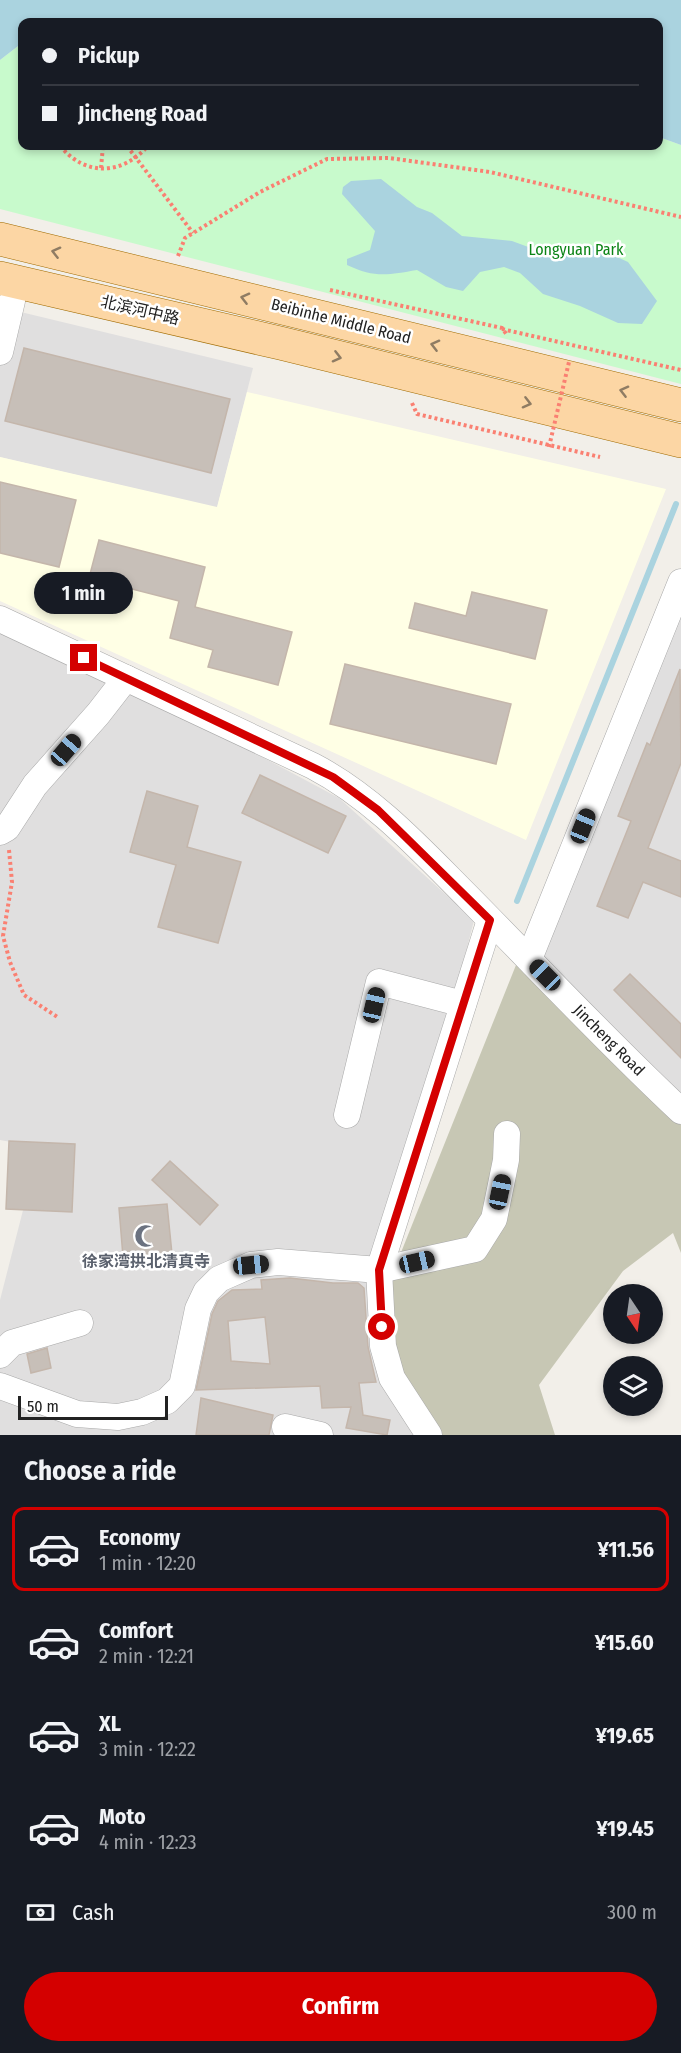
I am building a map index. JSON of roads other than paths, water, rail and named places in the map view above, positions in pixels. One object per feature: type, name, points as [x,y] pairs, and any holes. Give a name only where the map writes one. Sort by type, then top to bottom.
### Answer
[{"type":"main road","name":"Beibinhe Middle Road","points":[[0,239],[681,405]]},
{"type":"main road","name":"北滨河中路","points":[[4,292],[280,343],[681,441]]},
{"type":"street","points":[[0,352],[4,292]]},
{"type":"street","points":[[529,959],[681,582]]},
{"type":"street","name":"Jincheng Road","points":[[0,619],[333,777],[378,810],[681,1112]]},
{"type":"street","points":[[4,830],[35,785],[98,714],[126,678]]},
{"type":"street","points":[[429,1435],[392,1378],[382,1346],[379,1270],[490,920]]},
{"type":"street","points":[[347,1115],[379,982],[463,1004]]},
{"type":"street","points":[[0,1386],[77,1414],[118,1417],[142,1412],[167,1401],[182,1386],[198,1308],[206,1292],[219,1279],[251,1265],[278,1262],[379,1270],[475,1249],[494,1219],[506,1160],[507,1134]]},
{"type":"street","points":[[0,1355],[12,1343],[80,1323]]},
{"type":"street","points":[[285,1426],[320,1435]]},
{"type":"water","points":[[0,0],[681,0],[681,145],[663,138],[663,18],[18,18],[18,46],[0,60]]},
{"type":"water","points":[[381,179],[417,207],[432,213],[462,236],[512,241],[550,255],[593,246],[628,262],[657,301],[642,324],[618,323],[580,306],[543,294],[520,273],[504,267],[480,272],[463,291],[446,287],[417,270],[373,274],[347,265],[347,259],[370,250],[375,231],[342,194],[343,187],[351,181]]},
{"type":"waterway","points":[[517,901],[676,504]]},
{"type":"place","name":"徐家湾拱北清真寺","points":[[146,1236]]},
{"type":"park label","name":"Longyuan Park","points":[[576,249]]}]
